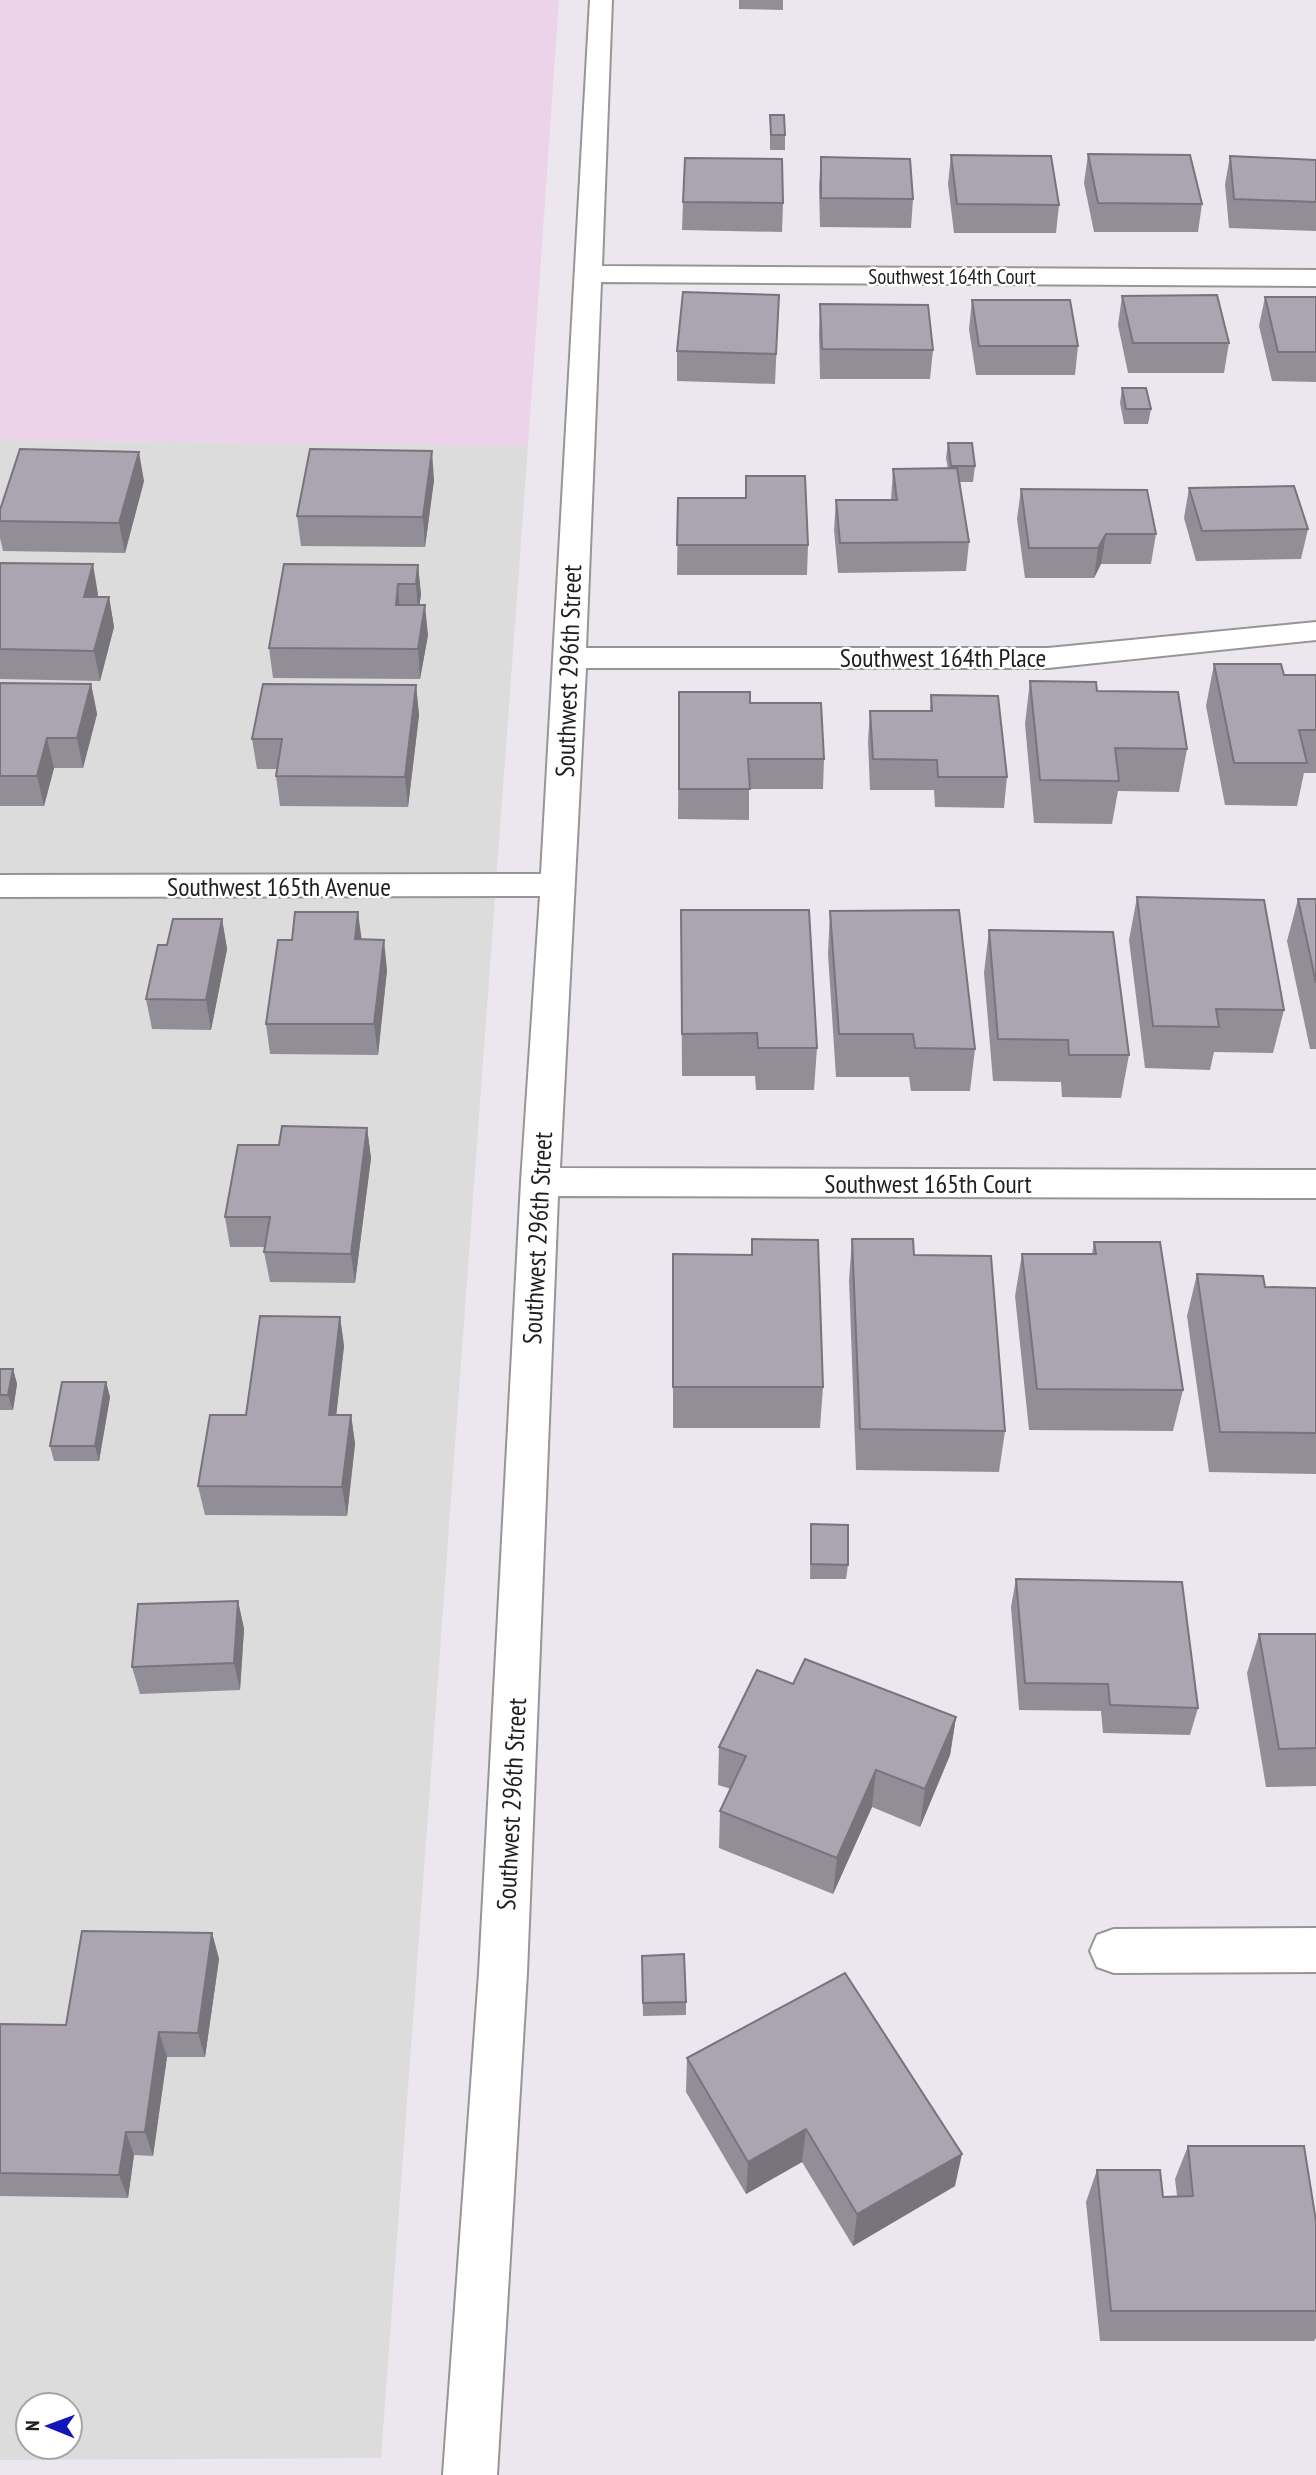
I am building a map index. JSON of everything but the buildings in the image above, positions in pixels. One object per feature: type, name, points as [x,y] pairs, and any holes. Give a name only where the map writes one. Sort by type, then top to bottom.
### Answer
[{"type":"street","name":"Southwest 296th Street","points":[[470,2475],[503,1973],[540,1182],[558,885],[601,0]]},
{"type":"street","name":"Southwest 164th Court","points":[[588,274],[1316,278]]},
{"type":"street","name":"Southwest 164th Place","points":[[569,658],[1048,658],[1316,631]]},
{"type":"street","name":"Southwest 165th Avenue","points":[[0,886],[558,885]]},
{"type":"street","name":"Southwest 165th Court","points":[[540,1182],[1316,1184]]},
{"type":"street","points":[[1114,1951],[1316,1950]]},
{"type":"shaded area","points":[[0,0],[559,0],[528,446],[0,440]]},
{"type":"shaded area","points":[[0,440],[528,446],[381,2458],[84,2460],[84,2391],[14,2391],[14,2460],[0,2460]]}]
